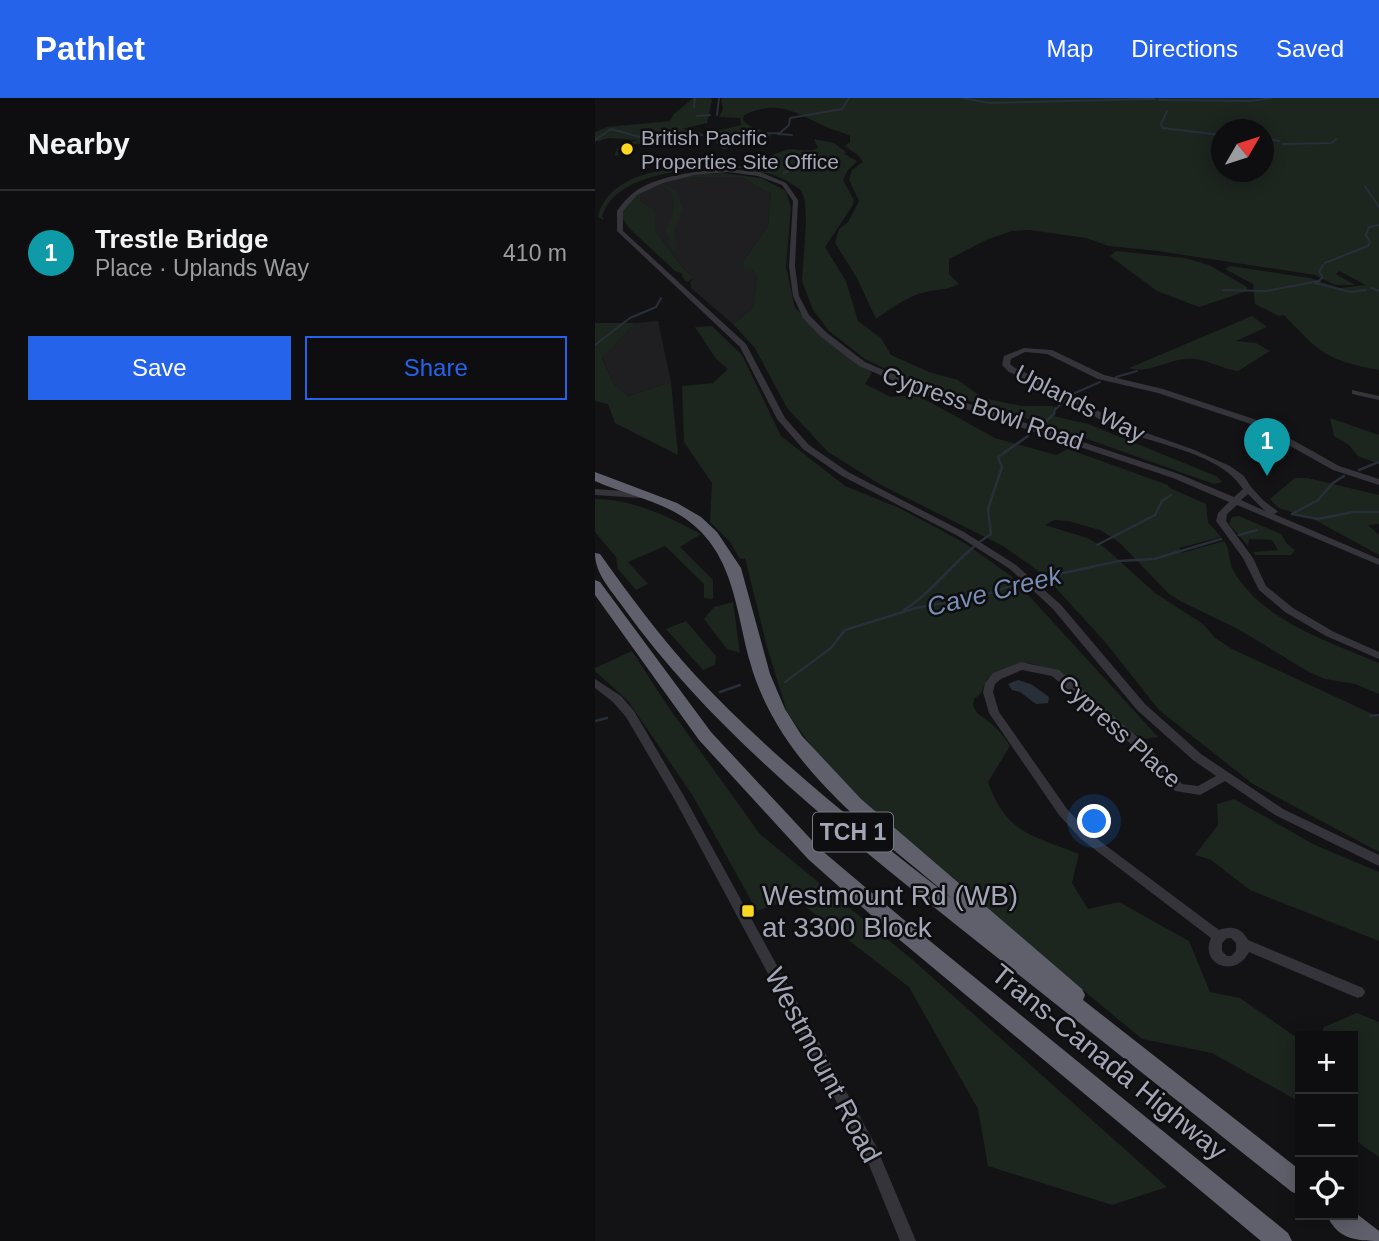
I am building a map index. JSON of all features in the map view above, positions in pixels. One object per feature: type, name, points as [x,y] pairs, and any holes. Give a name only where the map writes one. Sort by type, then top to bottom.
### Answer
[{"type":"highway","points":[[595,477],[599,485],[595,491]]},
{"type":"highway","points":[[595,477],[621,489],[671,505],[694,518],[719,543],[734,566],[742,585],[764,681],[783,720],[813,761],[870,817],[1050,971],[1151,1066]]},
{"type":"highway","name":"Trans-Canada Highway","points":[[595,557],[641,621],[691,680],[784,773],[876,850],[1295,1180]]},
{"type":"highway","name":"Trans-Canada Highway","points":[[595,588],[705,736],[760,799],[814,854],[906,934],[1280,1241]]},
{"type":"highway","points":[[1345,1220],[1372,1241]]},
{"type":"street","name":"Cypress Bowl Road","points":[[1379,562],[1139,463],[919,390],[879,373],[848,355],[814,325],[796,296],[792,266],[796,201],[792,191],[776,180],[738,171],[688,172],[659,178],[633,188],[616,200],[611,209],[611,217],[621,231],[743,346],[781,419],[806,447],[845,474],[952,529],[1013,567],[1057,607],[1141,707],[1197,758],[1279,812],[1379,861]]},
{"type":"street","name":"Uplands Way","points":[[1248,489],[1241,477],[1229,468],[1115,425],[1067,395],[1012,370],[1006,365],[1007,358],[1024,349],[1049,352],[1101,377],[1160,391],[1254,422],[1336,468],[1379,482]]},
{"type":"street","points":[[1355,392],[1379,398]]},
{"type":"street","points":[[1292,526],[1264,506],[1248,489],[1221,516],[1220,521],[1248,558],[1262,588],[1289,610],[1330,634],[1379,656]]},
{"type":"street","points":[[595,491],[653,498]]},
{"type":"street","name":"Cypress Place","points":[[1223,777],[1201,792],[1179,788],[1143,748],[1055,673],[1021,666],[997,676],[989,687],[994,713],[1074,825],[1122,866],[1218,936],[1234,935],[1244,944],[1357,992]]},
{"type":"street","name":"Westmount Road","points":[[595,683],[617,699],[630,714],[680,799],[871,1152],[908,1241]]},
{"type":"street","name":"Cypress Place","points":[[1218,936],[1214,940],[1213,948],[1226,960],[1240,958],[1244,952],[1244,944]]},
{"type":"shaded area","points":[[693,98],[711,98],[707,123],[682,129],[700,132],[702,135],[663,144],[629,145],[617,151],[619,155],[615,156],[618,148],[620,146],[638,140],[609,138],[595,142],[595,132],[607,127],[670,121],[674,114]]},
{"type":"shaded area","points":[[721,98],[1379,98],[1379,370],[1347,363],[1325,353],[1284,315],[1279,316],[1255,304],[1253,284],[1225,269],[1230,266],[1310,278],[1340,288],[1366,285],[1339,271],[1336,274],[1355,285],[1335,285],[1315,275],[1109,246],[1086,238],[1030,230],[1012,231],[986,240],[949,259],[949,274],[959,284],[912,296],[876,319],[857,278],[835,243],[839,229],[848,222],[859,201],[849,180],[852,170],[863,162],[845,146],[850,142],[850,136],[788,110],[768,108],[744,115],[743,120],[772,136],[738,142],[724,150],[709,136],[710,133],[741,125],[740,118],[719,117],[723,109]]},
{"type":"shaded area","points":[[814,139],[834,143],[846,152],[844,154],[857,161],[843,180],[854,200],[853,205],[825,247],[846,281],[858,321],[881,338],[891,355],[929,372],[958,380],[983,398],[1021,406],[1053,406],[1053,416],[1088,424],[1216,476],[1222,482],[1214,484],[1042,423],[923,387],[865,359],[829,331],[813,310],[802,281],[806,223],[805,201],[801,190],[771,174],[739,168],[702,168],[712,164],[740,167],[786,150],[814,150],[818,148]]},
{"type":"shaded area","points":[[694,167],[653,177],[628,187],[608,204],[602,216],[604,220],[598,217],[612,192],[636,177]]},
{"type":"shaded area","points":[[723,173],[761,178],[786,191],[791,207],[786,267],[795,308],[872,373],[865,384],[891,397],[917,395],[995,438],[1056,455],[1068,449],[1168,485],[1206,504],[1208,522],[1221,537],[1179,548],[1182,553],[1224,541],[1233,570],[1261,603],[1298,627],[1379,663],[1379,694],[1355,684],[1325,679],[1238,629],[1169,594],[1119,542],[1100,530],[1068,521],[1054,520],[1045,525],[1087,538],[1104,547],[1155,593],[1203,624],[1214,637],[1232,649],[1379,717],[1379,852],[1253,784],[1159,710],[1106,643],[1044,575],[1003,546],[881,485],[828,452],[787,408],[755,348],[733,324],[753,308],[757,276],[752,270],[744,269],[744,260],[768,226],[771,194],[741,177],[700,177],[663,183],[677,192],[683,210],[674,230],[676,250],[672,249],[666,230],[674,210],[671,194],[660,184],[641,192],[640,201],[655,210],[655,230],[683,268],[694,278],[687,282],[682,277],[683,274],[675,271],[628,227],[621,216],[626,203],[635,193],[647,186],[678,177]]},
{"type":"shaded area","points":[[700,177],[741,177],[771,194],[768,226],[744,260],[757,276],[753,308],[733,324],[691,288],[690,282],[694,278],[683,268],[655,230],[655,210],[640,201],[641,192],[662,183]]},
{"type":"shaded area","points":[[1116,251],[1185,258],[1209,265],[1247,287],[1247,291],[1199,307],[1157,291],[1110,256]]},
{"type":"shaded area","points":[[1252,316],[1267,327],[1236,341],[1256,343],[1270,351],[1238,371],[1194,359],[1146,369],[1129,368]]},
{"type":"shaded area","points":[[658,321],[671,382],[628,396],[614,384],[602,357],[635,323]]},
{"type":"shaded area","points":[[595,323],[635,323],[602,358],[614,384],[628,396],[671,382],[678,455],[615,423],[608,404],[595,401]]},
{"type":"shaded area","points":[[712,326],[742,355],[781,436],[845,486],[897,507],[939,529],[966,544],[1011,576],[1158,737],[1145,739],[1131,732],[1051,669],[1029,663],[1016,664],[987,679],[981,693],[974,699],[973,706],[978,714],[996,728],[1010,746],[988,782],[1003,813],[1023,831],[1079,854],[1072,883],[1088,909],[1119,902],[1189,941],[1210,992],[1240,998],[1295,1036],[1295,1099],[1212,1053],[1142,1039],[901,839],[827,768],[787,712],[767,647],[745,558],[740,559],[730,542],[710,522],[712,483],[684,442],[682,386],[713,383],[728,369],[716,359],[695,327]]},
{"type":"shaded area","points":[[1330,418],[1379,435],[1379,464],[1358,456],[1349,445],[1334,436]]},
{"type":"shaded area","points":[[1295,478],[1308,478],[1379,495],[1379,524],[1368,525],[1379,535],[1379,555],[1313,519],[1279,508],[1270,499]]},
{"type":"shaded area","points":[[595,499],[637,506],[663,515],[701,534],[680,547],[713,580],[713,599],[704,598],[704,584],[665,546],[628,562],[648,584],[636,590],[618,569],[616,557],[595,532]]},
{"type":"shaded area","points":[[1239,516],[1281,534],[1295,550],[1291,555],[1255,555],[1253,552],[1278,550],[1272,540],[1249,539],[1248,546],[1229,524],[1232,517]]},
{"type":"shaded area","points":[[733,602],[740,653],[727,649],[704,619],[714,607]]},
{"type":"shaded area","points":[[686,621],[716,656],[715,665],[703,670],[666,629]]},
{"type":"shaded area","points":[[632,651],[667,705],[760,834],[914,961],[1167,1187],[1112,1205],[988,1166],[978,1109],[909,987],[794,898],[757,911],[693,796],[628,701],[595,671],[595,668]]},
{"type":"shaded area","points":[[1018,680],[1031,684],[1049,697],[1048,703],[1036,704],[1020,692],[1012,690],[1008,684]]},
{"type":"shaded area","points":[[1234,799],[1315,845],[1379,872],[1379,941],[1250,890],[1211,860],[1195,855],[1218,825],[1217,804]]},
{"type":"shaded area","points":[[1357,1013],[1379,1022],[1379,1157],[1358,1142],[1358,1031],[1322,1031],[1324,1027]]},
{"type":"waterway","points":[[694,107],[695,98]]},
{"type":"waterway","points":[[717,115],[719,98]]},
{"type":"waterway","points":[[708,135],[780,133],[789,125],[790,118],[842,109],[849,98]]},
{"type":"waterway","points":[[963,98],[989,103],[1154,99]]},
{"type":"waterway","points":[[1159,100],[1252,101],[1271,98]]},
{"type":"waterway","points":[[1167,111],[1161,124],[1163,128],[1211,134]]},
{"type":"waterway","points":[[697,116],[710,115]]},
{"type":"waterway","points":[[595,140],[611,129],[640,137],[702,135]]},
{"type":"waterway","points":[[778,134],[792,135]]},
{"type":"waterway","points":[[1283,144],[1332,143],[1336,139]]},
{"type":"waterway","points":[[1274,140],[1279,141]]},
{"type":"waterway","points":[[784,173],[791,169]]},
{"type":"waterway","points":[[1365,186],[1379,207]]},
{"type":"waterway","points":[[1325,263],[1368,246],[1370,242],[1366,235],[1369,227],[1379,225]]},
{"type":"waterway","points":[[1223,290],[1266,291],[1319,281],[1323,277],[1319,272],[1323,265]]},
{"type":"waterway","points":[[1315,283],[1351,292],[1366,290]]},
{"type":"waterway","points":[[1372,288],[1379,291]]},
{"type":"waterway","points":[[595,345],[630,318],[656,307],[661,298]]},
{"type":"waterway","points":[[1116,377],[1137,371]]},
{"type":"waterway","points":[[1075,393],[1100,382]]},
{"type":"waterway","points":[[1055,410],[1065,400]]},
{"type":"waterway","points":[[1042,425],[1054,414],[1055,408]]},
{"type":"waterway","points":[[904,610],[991,534],[988,509],[1002,467],[998,457],[1028,436]]},
{"type":"waterway","name":"Cave Creek","points":[[1359,470],[1379,462]]},
{"type":"waterway","points":[[1344,476],[1333,483],[1318,500],[1292,514],[1318,519],[1353,512],[1379,512]]},
{"type":"waterway","points":[[1097,545],[1155,515],[1162,501],[1171,495]]},
{"type":"waterway","name":"Cave Creek","points":[[1239,535],[1257,530]]},
{"type":"waterway","name":"Cave Creek","points":[[1031,580],[1119,561],[1154,559],[1221,539]]},
{"type":"waterway","name":"Cave Creek","points":[[785,682],[831,648],[845,630],[916,608],[982,596],[1024,581]]},
{"type":"waterway","name":"Cave Creek","points":[[720,692],[740,685]]},
{"type":"waterway","points":[[1370,716],[1379,715]]},
{"type":"waterway","name":"Cave Creek","points":[[595,721],[607,718]]},
{"type":"place","name":"British Pacific Properties Site Office","points":[[627,149]]},
{"type":"place","name":"Trestle Bridge","points":[[1267,476]]},
{"type":"place","name":"Westmount Rd (WB) at 3300 Block","points":[[748,911]]}]
